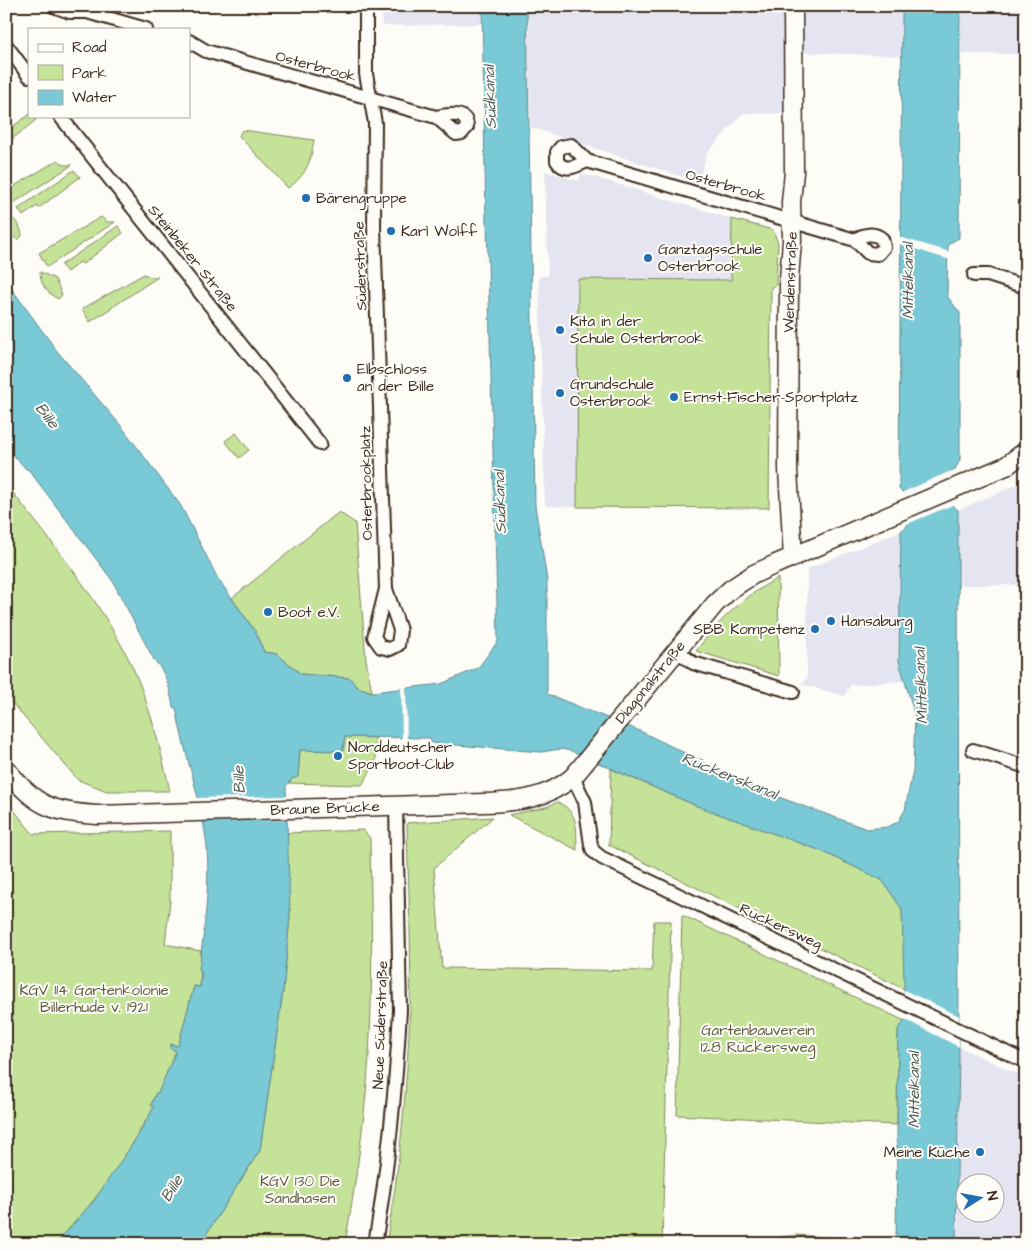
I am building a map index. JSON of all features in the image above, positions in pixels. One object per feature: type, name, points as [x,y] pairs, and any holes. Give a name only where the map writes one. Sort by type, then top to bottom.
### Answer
[{"type":"street","points":[[53,6],[70,12],[86,12],[142,28]]},
{"type":"street","name":"Süderstraße","points":[[366,6],[366,74],[375,124],[373,171],[380,376]]},
{"type":"street","name":"Wendenstraße","points":[[793,6],[788,469],[793,558]]},
{"type":"street","name":"Osterbrook","points":[[190,42],[206,51],[436,118]]},
{"type":"street","points":[[6,45],[28,75]]},
{"type":"street","name":"Steinbeker Straße","points":[[62,118],[320,444]]},
{"type":"street","name":"Osterbrook","points":[[587,161],[855,240]]},
{"type":"street","points":[[974,275],[988,276],[1026,287]]},
{"type":"street","name":"Osterbrookplatz","points":[[380,376],[386,589]]},
{"type":"street","name":"Diagonalstraße","points":[[396,806],[516,801],[550,793],[573,777],[676,650],[715,604],[731,589],[754,574],[1006,466],[1026,451]]},
{"type":"street","name":"Diagonalstraße","points":[[1006,466],[1026,464]]},
{"type":"street","points":[[676,650],[693,663],[793,692]]},
{"type":"street","points":[[973,750],[1026,767]]},
{"type":"street","name":"Braune Brücke","points":[[6,769],[24,792],[53,809],[97,815],[396,806]]},
{"type":"street","name":"Rückersweg","points":[[573,777],[585,802],[590,845],[593,851],[602,858],[1026,1062]]},
{"type":"street","name":"Neue Süderstraße","points":[[374,1244],[389,1145],[400,1010],[396,806]]},
{"type":"shaded area","points":[[382,6],[481,6],[482,24],[382,26]]},
{"type":"shaded area","points":[[527,6],[901,6],[902,56],[794,52],[795,114],[743,113],[707,153],[698,182],[530,127]]},
{"type":"shaded area","points":[[961,6],[1026,6],[1026,54],[961,54]]},
{"type":"shaded area","name":"Grundschule Osterbrook","points":[[545,171],[579,181],[581,173],[732,219],[731,280],[578,279],[577,507],[545,506],[539,276],[548,276]]},
{"type":"shaded area","points":[[1026,481],[1026,646],[1017,647],[1017,585],[960,585],[958,510]]},
{"type":"shaded area","points":[[901,531],[899,661],[904,681],[851,685],[844,696],[801,684],[807,678],[807,569]]},
{"type":"shaded area","points":[[959,1047],[1026,1078],[1026,1244],[957,1244],[957,1222],[1004,1222],[1004,1172],[958,1172]]},
{"type":"green space","points":[[28,116],[28,118],[35,118],[36,120],[6,144],[6,131]]},
{"type":"green space","points":[[242,130],[314,140],[307,167],[288,188],[239,136]]},
{"type":"green space","points":[[58,160],[64,165],[72,165],[6,208],[6,191]]},
{"type":"green space","points":[[74,170],[80,177],[39,208],[37,206],[23,216],[18,209]]},
{"type":"green space","points":[[6,215],[19,226],[22,236],[18,240],[6,231]]},
{"type":"green space","points":[[101,217],[107,222],[115,222],[47,267],[39,253]]},
{"type":"green space","name":"Ernst-Fischer-Sportplatz","points":[[732,219],[773,230],[778,243],[776,286],[771,287],[769,508],[577,507],[578,279],[731,280]]},
{"type":"green space","points":[[118,226],[123,233],[83,264],[80,262],[67,272],[61,265]]},
{"type":"green space","points":[[40,272],[55,279],[62,295],[58,299],[45,288]]},
{"type":"green space","points":[[144,274],[150,277],[158,277],[90,322],[82,309]]},
{"type":"green space","points":[[236,433],[249,450],[239,458],[225,441]]},
{"type":"green space","points":[[6,484],[80,580],[119,641],[144,695],[170,791],[107,791],[78,780],[6,696]]},
{"type":"green space","points":[[339,512],[355,523],[366,660],[372,692],[358,687],[349,678],[301,674],[277,654],[264,652],[255,631],[232,598]]},
{"type":"green space","points":[[778,578],[779,676],[696,651],[714,629],[743,601]]},
{"type":"green space","name":"Norddeutscher Sportboot-Club","points":[[345,737],[376,738],[376,762],[362,785],[289,783],[298,776],[300,750],[343,751]]},
{"type":"green space","points":[[611,769],[697,806],[819,850],[882,880],[902,909],[906,990],[609,845]]},
{"type":"green space","name":"KGV 114 Gartenkolonie Billerhude v. 1921","points":[[6,800],[33,834],[170,831],[170,901],[165,944],[201,951],[200,987],[194,986],[178,1047],[171,1044],[176,1051],[158,1094],[156,1093],[151,1105],[154,1106],[147,1121],[145,1121],[105,1186],[55,1244],[6,1244]]},
{"type":"green space","points":[[558,802],[570,811],[575,822],[577,850],[509,815],[546,807]]},
{"type":"green space","points":[[493,817],[434,868],[442,968],[652,971],[654,921],[671,921],[662,1244],[386,1244],[399,1157],[409,1039],[411,963],[407,823]]},
{"type":"green space","name":"KGV 130 Die Sandhasen","points":[[363,830],[370,838],[372,962],[370,1036],[361,1140],[345,1244],[200,1244],[260,1150],[283,991],[290,917],[286,833]]},
{"type":"green space","name":"Gartenbauverein 128 Rückersweg","points":[[682,915],[905,1021],[898,1029],[897,1125],[677,1115]]},
{"type":"green space","points":[[797,1235],[896,1242],[896,1244],[765,1244],[765,1239]]},
{"type":"water","points":[[482,6],[527,6],[535,506],[547,580],[547,694],[640,731],[762,791],[867,829],[887,827],[898,822],[905,810],[913,770],[915,716],[899,661],[901,531],[908,525],[904,491],[902,492],[899,489],[902,6],[960,6],[959,238],[948,244],[947,296],[960,313],[960,460],[955,469],[949,472],[953,506],[958,510],[959,1047],[957,1172],[954,1172],[956,1244],[896,1244],[898,1029],[905,1021],[902,909],[882,880],[819,850],[697,806],[571,751],[561,749],[541,752],[432,743],[430,738],[345,737],[343,751],[300,750],[298,777],[292,779],[286,786],[290,916],[283,991],[260,1150],[200,1244],[55,1244],[93,1202],[134,1142],[154,1107],[151,1105],[176,1051],[170,1048],[171,1044],[178,1046],[194,986],[200,987],[202,971],[199,970],[205,924],[208,862],[205,829],[176,708],[173,707],[165,676],[154,660],[112,580],[28,469],[9,450],[8,441],[6,441],[6,281],[57,351],[122,427],[181,506],[218,579],[255,631],[264,652],[277,654],[301,674],[350,678],[357,687],[372,692],[441,684],[478,668],[498,641]]},
{"type":"pier","points":[[899,237],[950,252],[950,260],[899,244]]},
{"type":"pier","points":[[951,471],[955,504],[907,524],[903,492]]},
{"type":"pier","points":[[401,686],[406,686],[407,740],[402,740]]},
{"type":"pier","points":[[289,796],[289,820],[200,822],[195,798]]},
{"type":"pier","points":[[904,990],[959,1016],[959,1047],[904,1019]]},
{"type":"place","name":"Bärengruppe","points":[[306,198]]},
{"type":"place","name":"Karl Wolff","points":[[391,231]]},
{"type":"place","name":"Ganztagsschule Osterbrook","points":[[648,258]]},
{"type":"place","name":"Kita in der Schule Osterbrook","points":[[560,330]]},
{"type":"place","name":"Elbschloss an der Bille","points":[[347,378]]},
{"type":"place","name":"Grundschule Osterbrook","points":[[560,393]]},
{"type":"place","name":"Ernst-Fischer-Sportplatz","points":[[674,397]]},
{"type":"place","name":"Boot e.V.","points":[[268,612]]},
{"type":"place","name":"Hansaburg","points":[[831,621]]},
{"type":"place","name":"SBB Kompetenz","points":[[815,629]]},
{"type":"place","name":"Norddeutscher Sportboot-Club","points":[[338,756]]},
{"type":"place","name":"Meine Küche","points":[[980,1152]]},
{"type":"water label","name":"Südkanal","points":[[489,97]]},
{"type":"water label","name":"Mittelkanal","points":[[907,281]]},
{"type":"water label","name":"Bille","points":[[48,415]]},
{"type":"water label","name":"Südkanal","points":[[499,502]]},
{"type":"water label","name":"Mittelkanal","points":[[920,686]]},
{"type":"water label","name":"Rückerskanal","points":[[730,775]]},
{"type":"water label","name":"Bille","points":[[238,780]]},
{"type":"water label","name":"Mittelkanal","points":[[913,1090]]},
{"type":"water label","name":"Bille","points":[[171,1188]]}]
